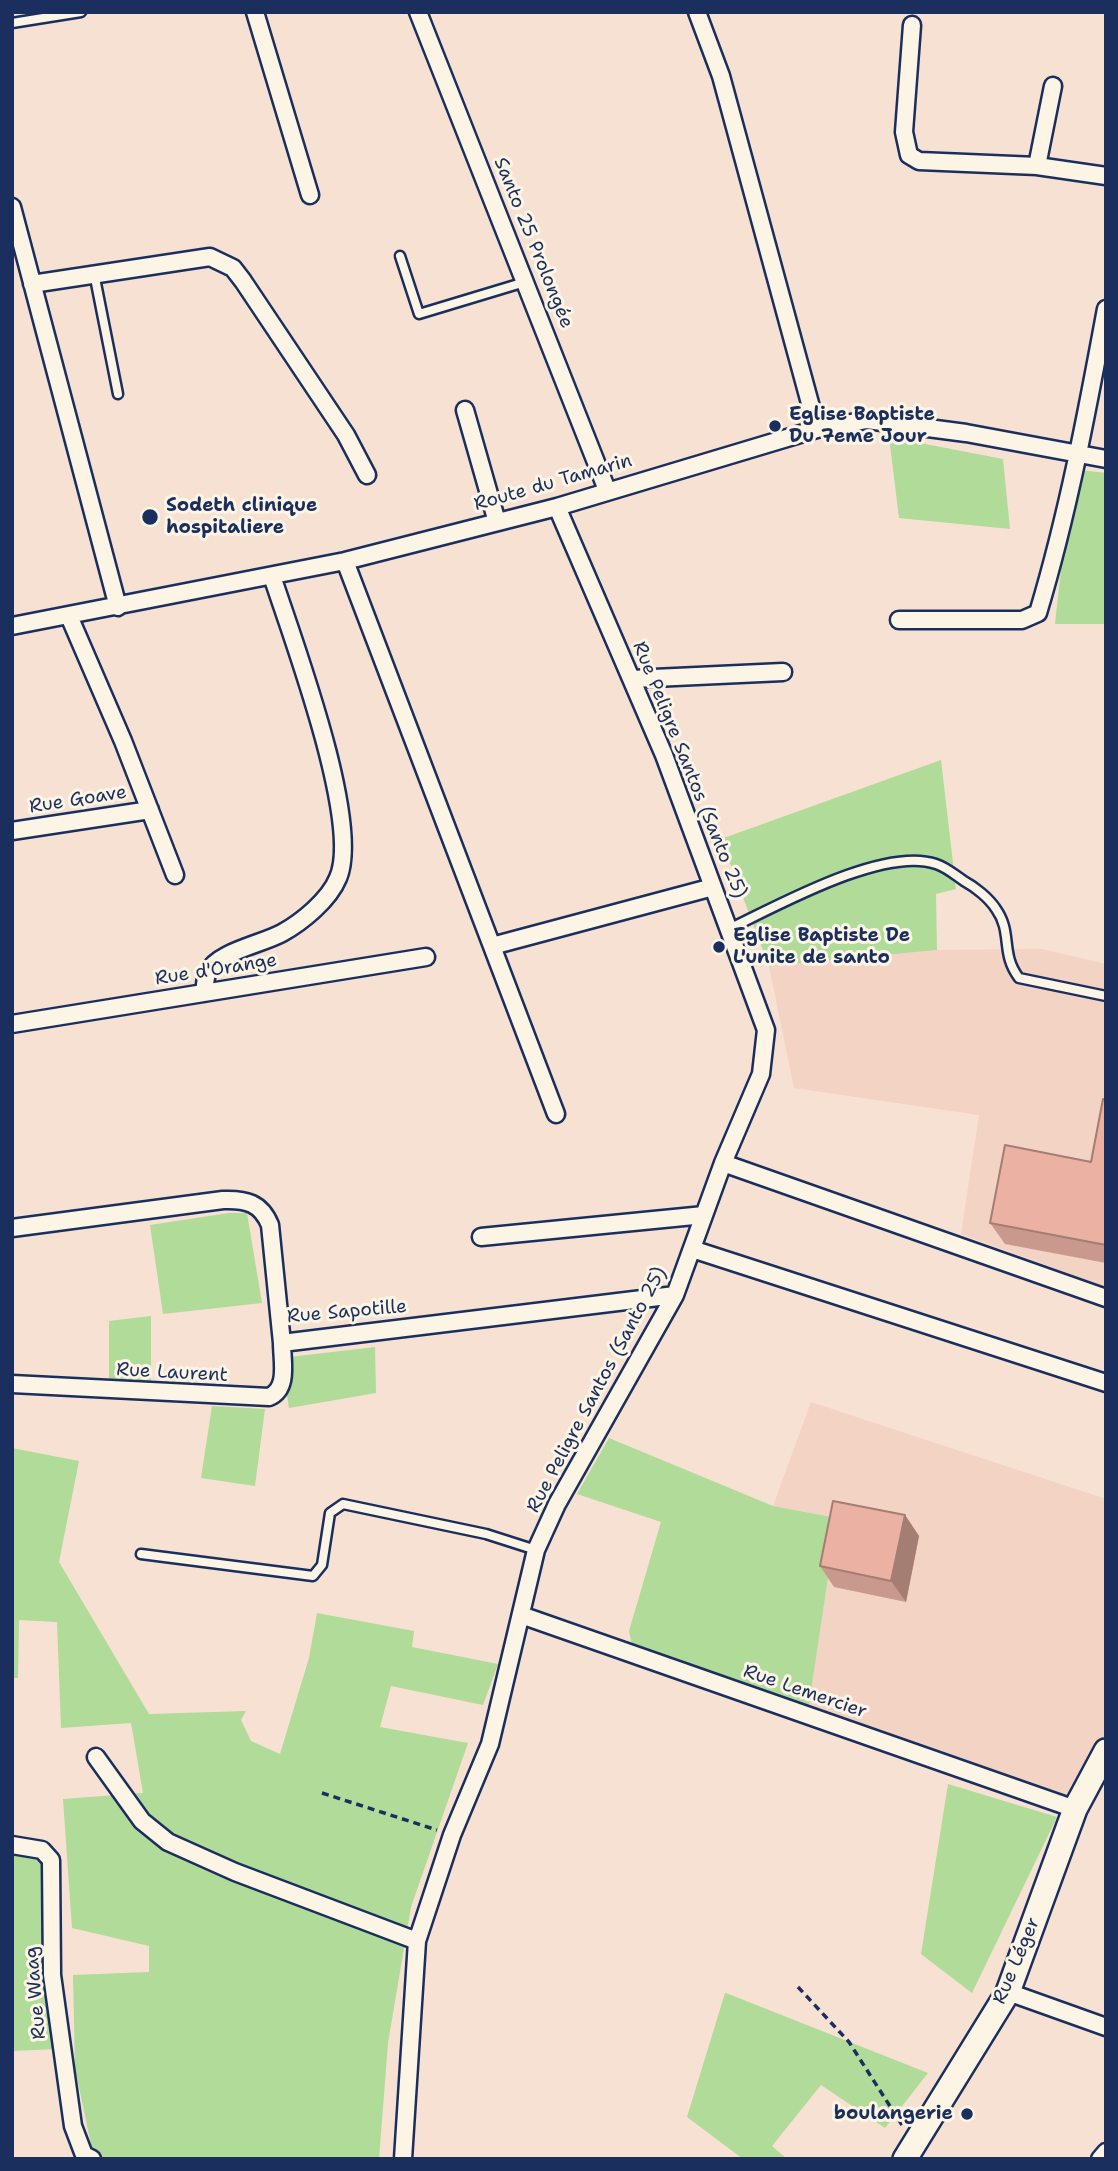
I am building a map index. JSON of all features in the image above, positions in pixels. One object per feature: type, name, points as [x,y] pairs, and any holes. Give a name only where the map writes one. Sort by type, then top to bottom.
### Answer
[{"type":"street","points":[[255,12],[310,195]]},
{"type":"street","name":"Santo 25 Prolongée","points":[[418,12],[607,490]]},
{"type":"street","points":[[697,12],[721,76],[817,429]]},
{"type":"street","points":[[912,25],[904,132],[909,155],[919,161],[1037,166],[1106,176]]},
{"type":"street","points":[[1037,166],[1053,86]]},
{"type":"street","points":[[12,207],[118,607]]},
{"type":"street","points":[[32,284],[210,257],[233,268],[346,435],[367,475]]},
{"type":"street","points":[[899,620],[1022,620],[1038,613],[1057,550],[1079,455],[1106,309]]},
{"type":"street","points":[[465,410],[498,522]]},
{"type":"street","name":"Route du Tamarin","points":[[13,623],[118,607],[345,561],[557,507],[817,429],[867,420],[966,433],[1106,459]]},
{"type":"street","name":"Rue Peligre Santos (Santo 25)","points":[[403,2159],[418,1941],[452,1835],[490,1744],[536,1550],[558,1504],[675,1295],[723,1163],[761,1074],[766,1039],[766,1030],[664,755],[557,507]]},
{"type":"street","points":[[345,561],[556,1114]]},
{"type":"street","points":[[204,993],[208,972],[219,960],[281,933],[309,914],[338,880],[344,856],[344,826],[313,699],[272,576]]},
{"type":"street","points":[[69,616],[175,875]]},
{"type":"street","points":[[632,680],[783,673]]},
{"type":"street","name":"Rue Goave","points":[[12,831],[150,810]]},
{"type":"street","points":[[492,946],[713,887]]},
{"type":"street","name":"Rue d'Orange","points":[[12,1024],[426,957]]},
{"type":"street","points":[[723,1163],[1106,1298]]},
{"type":"street","name":"Rue Sapotille","points":[[12,1228],[223,1200],[256,1204],[265,1212],[270,1225],[282,1343],[675,1295]]},
{"type":"street","points":[[481,1237],[704,1215]]},
{"type":"street","points":[[692,1249],[1106,1383]]},
{"type":"street","name":"Rue Laurent","points":[[12,1384],[269,1397],[277,1394],[282,1385],[282,1343]]},
{"type":"street","name":"Rue Lemercier","points":[[521,1615],[1074,1809]]},
{"type":"street","name":"Rue Léger","points":[[910,2152],[1008,1992],[1074,1809],[1106,1751]]},
{"type":"street","points":[[96,1758],[142,1821],[168,1842],[235,1872],[418,1941]]},
{"type":"street","name":"Rue Waag","points":[[12,1845],[42,1850],[51,1860],[52,1975],[73,2126],[84,2155],[92,2159]]},
{"type":"street","points":[[1008,1992],[1106,2027]]},
{"type":"street","points":[[1100,2159],[1106,2152]]},
{"type":"lane","points":[[12,23],[81,12]]},
{"type":"lane","points":[[400,256],[419,314],[527,282]]},
{"type":"lane","points":[[94,273],[118,394]]},
{"type":"lane","points":[[729,929],[851,873],[901,863],[936,863],[973,886],[996,908],[1006,928],[1007,963],[1018,978],[1106,996]]},
{"type":"lane","points":[[141,1554],[313,1576],[322,1565],[330,1513],[343,1504],[486,1534],[536,1550]]},
{"type":"path","points":[[322,1793],[452,1835]]},
{"type":"path","points":[[798,1987],[849,2042],[910,2152]]},
{"type":"shaded area","points":[[1042,949],[1106,964],[1106,1287],[961,1234],[979,1115],[794,1088],[769,966],[937,950]]},
{"type":"shaded area","points":[[811,1402],[1106,1499],[1106,1738],[1071,1800],[808,1711],[837,1518],[773,1506]]},
{"type":"green space","points":[[889,437],[1003,459],[1010,529],[899,518]]},
{"type":"green space","points":[[1072,469],[1106,473],[1106,624],[1055,624]]},
{"type":"green space","points":[[941,760],[956,889],[936,894],[937,950],[769,966],[721,839]]},
{"type":"green space","points":[[229,1213],[247,1213],[262,1303],[163,1314],[150,1225]]},
{"type":"green space","points":[[151,1316],[151,1382],[109,1380],[109,1321]]},
{"type":"green space","points":[[375,1347],[376,1393],[289,1408],[281,1358]]},
{"type":"green space","points":[[212,1406],[265,1409],[255,1486],[201,1478]]},
{"type":"green space","points":[[609,1438],[773,1506],[837,1518],[808,1711],[632,1645],[629,1631],[661,1522],[577,1494]]},
{"type":"green space","points":[[12,1448],[79,1461],[59,1562],[149,1714],[246,1711],[241,1720],[251,1741],[280,1754],[309,1658],[317,1613],[414,1631],[412,1647],[498,1664],[483,1705],[391,1686],[380,1727],[468,1743],[411,1907],[388,2043],[379,2159],[110,2159],[93,2154],[75,2068],[73,1975],[149,1972],[149,1946],[72,1928],[63,1799],[143,1793],[131,1723],[61,1728],[57,1622],[19,1620],[18,1678],[12,1678]]},
{"type":"green space","points":[[948,1784],[1057,1817],[972,1993],[921,1954]]},
{"type":"green space","points":[[12,1854],[46,1854],[57,2049],[12,2051]]},
{"type":"green space","points":[[725,1993],[928,2073],[885,2128],[821,2085],[772,2146],[787,2159],[743,2159],[687,2117]]},
{"type":"building","points":[[1103,1099],[1106,1099],[1106,1245],[990,1223],[1005,1145],[1091,1162]]},
{"type":"building","points":[[833,1501],[905,1515],[891,1581],[820,1566]]},
{"type":"place","name":"Eglise Baptiste Du 7eme Jour","points":[[775,426]]},
{"type":"place","name":"Sodeth clinique hospitaliere","points":[[150,517]]},
{"type":"place","name":"Eglise Baptiste De L'unite de santo","points":[[719,947]]},
{"type":"place","name":"boulangerie","points":[[967,2114]]}]
